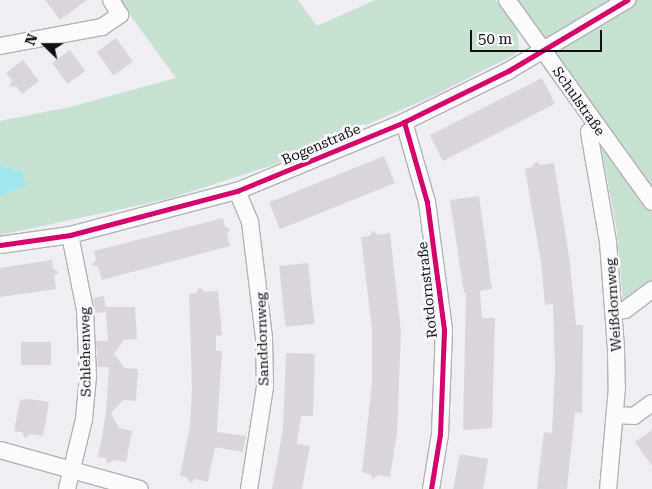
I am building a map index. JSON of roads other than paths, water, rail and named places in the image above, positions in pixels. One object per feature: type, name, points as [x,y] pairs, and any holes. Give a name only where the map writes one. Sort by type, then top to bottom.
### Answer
[{"type":"street","points":[[0,46],[102,27],[120,15],[111,0]]},
{"type":"street","name":"Schulstraße","points":[[506,0],[652,202]]},
{"type":"street","name":"Bogenstraße","points":[[0,245],[70,235],[237,191],[404,122],[545,52],[627,0]]},
{"type":"street","name":"Rotdornstraße","points":[[404,122],[427,202],[444,330],[440,434],[431,489]]},
{"type":"street","name":"Weißdornweg","points":[[597,126],[589,132],[605,216],[615,311],[615,416],[608,489]]},
{"type":"street","name":"Sanddornweg","points":[[237,191],[250,222],[264,338],[265,387],[249,489]]},
{"type":"street","name":"Schlehenweg","points":[[67,489],[84,419],[88,376],[85,310],[70,235]]},
{"type":"street","points":[[615,311],[625,310],[652,290]]},
{"type":"street","points":[[615,416],[634,416],[652,403]]},
{"type":"street","points":[[0,450],[140,489]]},
{"type":"water","points":[[0,166],[22,170],[26,185],[0,196]]}]
